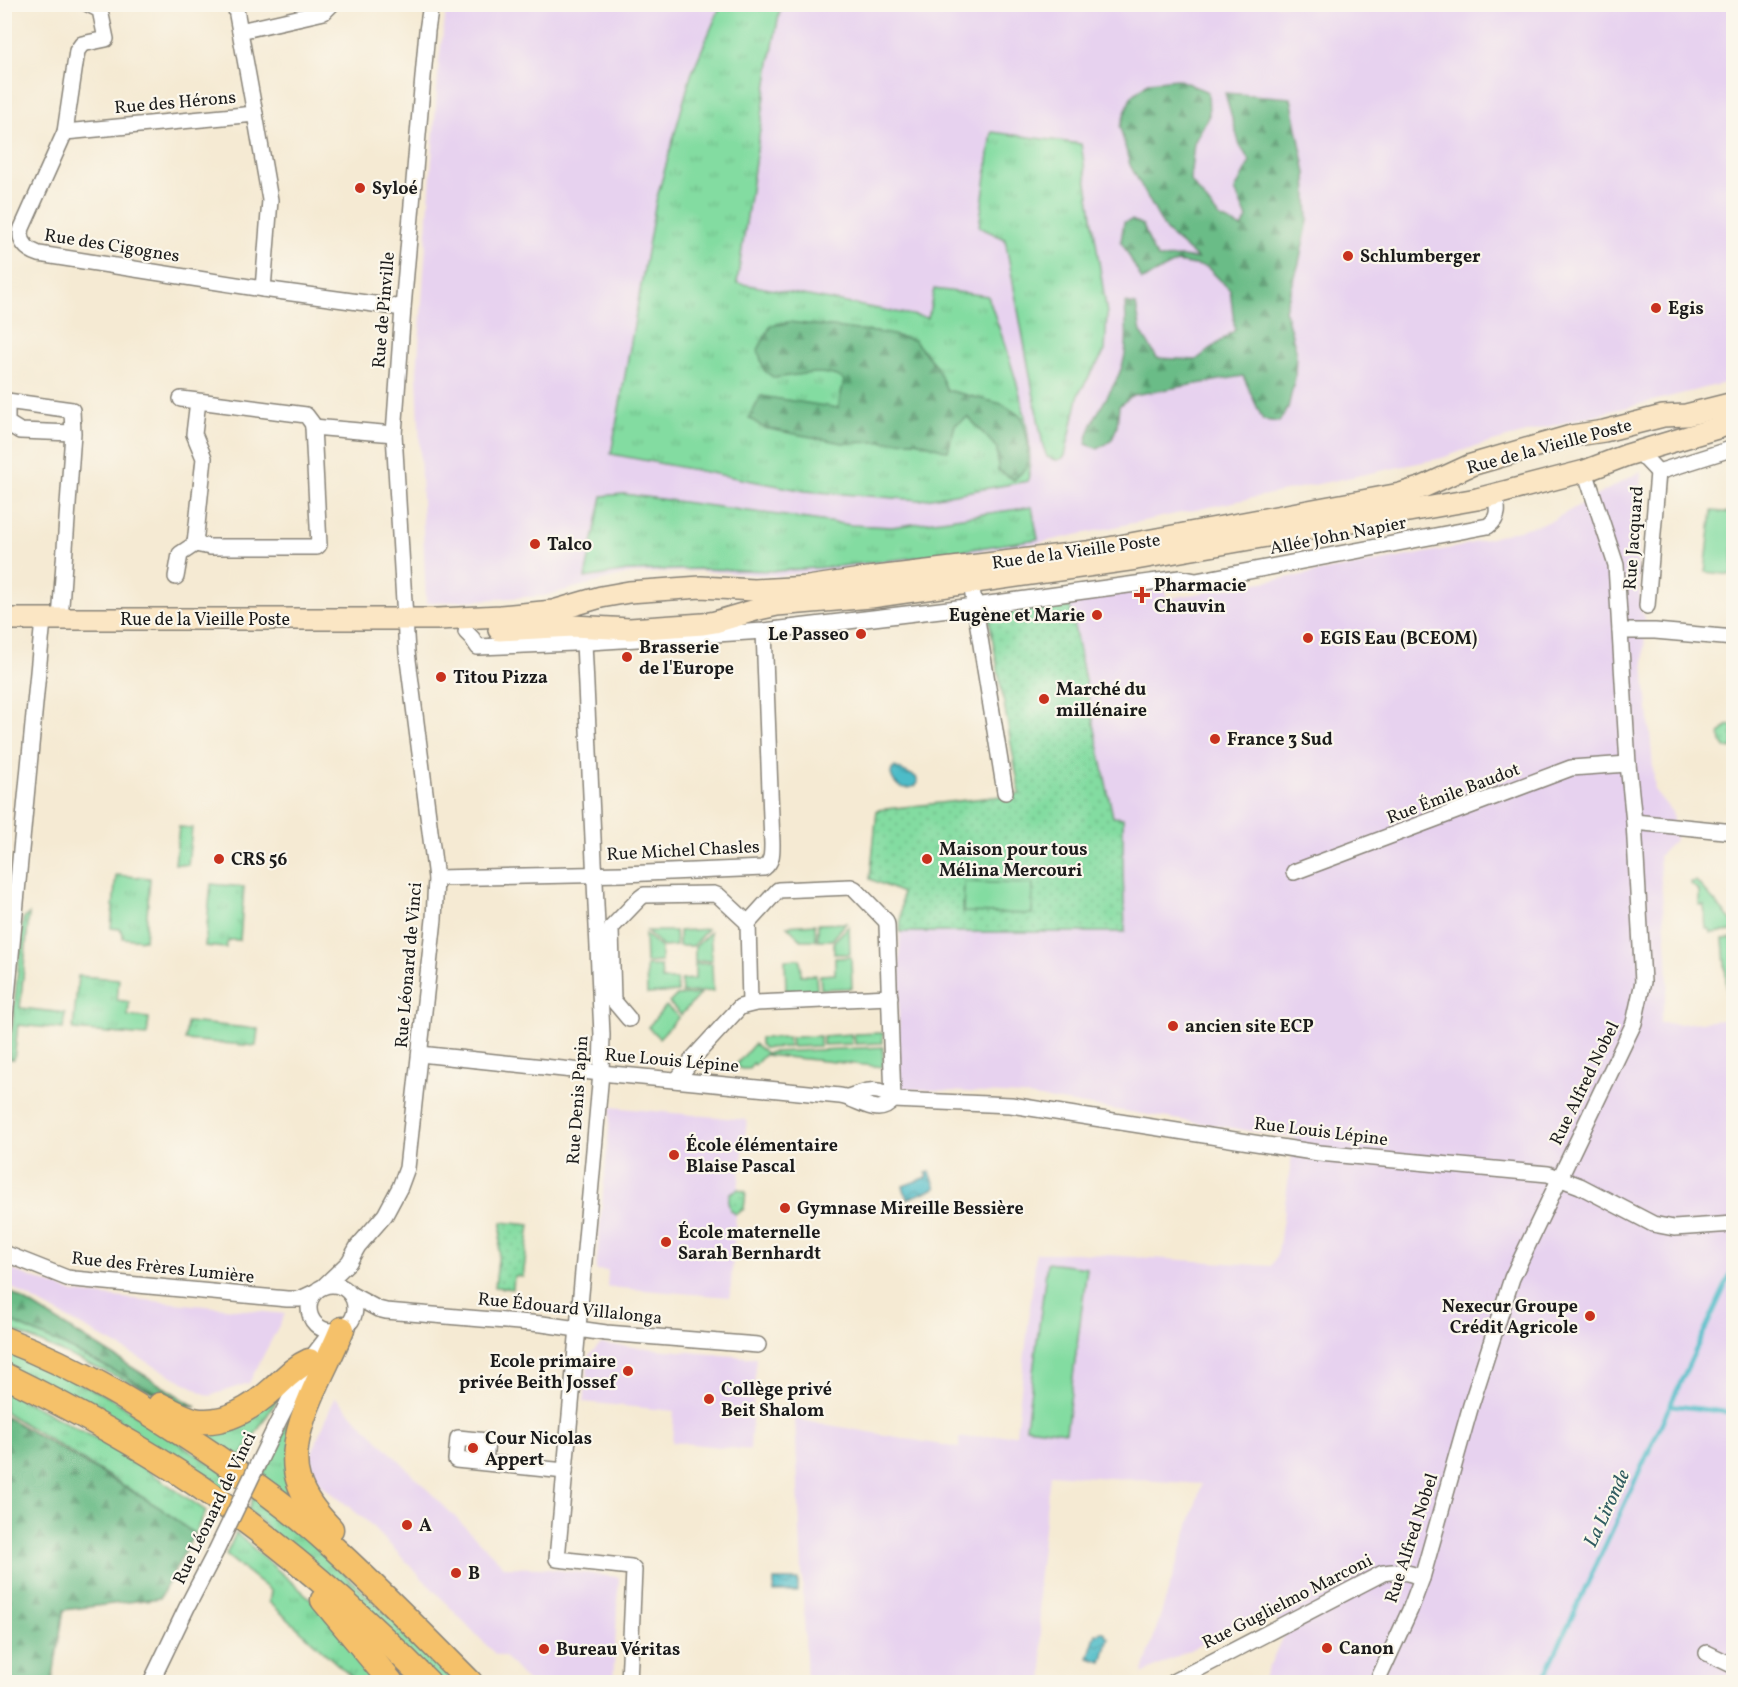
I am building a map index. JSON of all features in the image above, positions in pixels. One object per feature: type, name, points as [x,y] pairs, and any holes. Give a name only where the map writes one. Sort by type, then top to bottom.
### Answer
[{"type":"main road","name":"Rue de la Vieille Poste","points":[[4,619],[405,620],[501,616],[553,611],[601,597],[629,592],[701,587],[754,590],[808,587],[1087,552],[1400,495],[1471,465],[1570,436],[1663,416],[1686,415],[1734,403]]},
{"type":"main road","name":"Rue de la Vieille Poste","points":[[405,620],[439,633],[577,637],[630,628],[703,624],[777,605],[871,597],[1175,553],[1465,502],[1585,471],[1734,423]]},
{"type":"main road","points":[[341,1328],[336,1345],[316,1383],[299,1431],[296,1450],[298,1479],[313,1510],[381,1579],[383,1594]]},
{"type":"main road","points":[[4,1339],[71,1368],[115,1383],[186,1417],[211,1421],[238,1414],[255,1405],[298,1366],[312,1357]]},
{"type":"main road","points":[[71,1368],[165,1422],[276,1499],[383,1594],[470,1683]]},
{"type":"main road","points":[[4,1374],[52,1398],[148,1453],[201,1487],[279,1546],[361,1616],[428,1683]]},
{"type":"main road","points":[[279,1546],[283,1561],[308,1583],[391,1683]]},
{"type":"street","name":"Rue des Cigognes","points":[[88,4],[100,10],[106,39],[82,44],[77,51],[65,132],[21,234],[22,242],[32,252],[403,309]]},
{"type":"street","points":[[235,4],[255,114]]},
{"type":"street","points":[[240,31],[324,12],[332,4]]},
{"type":"street","name":"Rue de Pinville","points":[[405,620],[394,434],[431,4]]},
{"type":"street","name":"Rue des Hérons","points":[[65,132],[255,114],[270,200],[263,289]]},
{"type":"street","points":[[176,577],[180,554],[195,544],[210,547],[317,547],[319,545],[313,428],[306,416],[181,399]]},
{"type":"street","points":[[195,544],[204,458],[194,434],[198,401]]},
{"type":"street","points":[[313,428],[394,434]]},
{"type":"street","points":[[4,1028],[10,908],[52,620],[73,433]]},
{"type":"street","name":"Rue Jacquard","points":[[1658,472],[1734,448]]},
{"type":"street","name":"Rue Jacquard","points":[[1639,452],[1658,472],[1647,606]]},
{"type":"street","name":"Rue Alfred Nobel","points":[[1377,1683],[1422,1578],[1471,1405],[1512,1278],[1634,1023],[1643,982],[1616,565],[1585,471]]},
{"type":"street","name":"Allée John Napier","points":[[1196,581],[1488,526],[1496,519],[1498,508],[1495,495]]},
{"type":"street","points":[[1175,553],[1178,561],[1196,581]]},
{"type":"street","name":"Rue de la Vieille Poste","points":[[1072,568],[1076,593]]},
{"type":"street","name":"Rue de la Vieille Poste","points":[[577,637],[764,631],[1180,578],[1196,581]]},
{"type":"street","name":"Rue de la Vieille Poste","points":[[971,583],[974,606]]},
{"type":"street","points":[[748,613],[764,631],[777,605]]},
{"type":"street","points":[[974,606],[1005,792]]},
{"type":"street","name":"Rue Léonard de Vinci","points":[[320,1289],[349,1262],[358,1246],[385,1215],[407,1168],[434,919],[436,878],[408,663],[405,620]]},
{"type":"street","points":[[1620,631],[1655,630],[1734,638]]},
{"type":"street","name":"Rue Michel Chasles","points":[[436,878],[765,868],[769,864],[772,844],[764,631]]},
{"type":"street","name":"Rue Denis Papin","points":[[577,637],[594,874],[602,1035],[601,1073],[557,1559],[634,1570],[629,1683]]},
{"type":"street","name":"Rue Émile Baudot","points":[[1294,872],[1571,768],[1628,764]]},
{"type":"street","points":[[1634,822],[1734,832]]},
{"type":"street","points":[[750,1003],[748,923],[778,890],[851,887],[887,925],[893,1100]]},
{"type":"street","points":[[629,1019],[613,1000],[611,930],[640,898],[714,894],[748,923]]},
{"type":"street","points":[[677,1080],[694,1057],[733,1014],[740,1007],[750,1003],[890,998]]},
{"type":"street","name":"Rue Louis Lépine","points":[[420,1054],[849,1097],[868,1090],[888,1094],[893,1100],[1011,1105],[1319,1153],[1548,1174],[1580,1186],[1653,1224],[1674,1228],[1734,1224]]},
{"type":"street","name":"Rue des Frères Lumière","points":[[4,1253],[74,1279],[286,1299],[300,1299],[320,1289]]},
{"type":"street","name":"Rue Léonard de Vinci","points":[[349,1262],[349,1292]]},
{"type":"street","points":[[341,1328],[354,1318],[355,1303],[349,1292],[340,1286],[320,1289],[311,1297],[312,1317],[320,1328],[341,1328],[378,1309]]},
{"type":"street","name":"Rue Édouard Villalonga","points":[[349,1292],[378,1309],[577,1328],[606,1333],[758,1345]]},
{"type":"street","name":"Rue des Frères Lumière","points":[[286,1299],[312,1317]]},
{"type":"street","name":"Rue Léonard de Vinci","points":[[151,1683],[312,1357],[317,1335],[312,1317]]},
{"type":"street","name":"Rue Léonard de Vinci","points":[[312,1357],[341,1328]]},
{"type":"street","points":[[485,1462],[487,1441],[458,1438],[456,1460],[565,1471]]},
{"type":"street","name":"Rue Guglielmo Marconi","points":[[1173,1683],[1383,1573],[1396,1570],[1422,1578]]},
{"type":"street","points":[[1707,1653],[1734,1666]]},
{"type":"shaded area","points":[[447,5],[1733,5],[1733,381],[1551,426],[1442,458],[1038,543],[897,563],[777,576],[700,571],[629,574],[543,596],[426,603],[417,373],[439,61]]},
{"type":"shaded area","points":[[1641,471],[1637,559],[1641,610],[1645,617],[1644,662],[1655,791],[1672,812],[1675,840],[1659,856],[1668,987],[1660,1023],[1679,1024],[1733,1019],[1733,1682],[1262,1682],[1284,1634],[1272,1609],[1142,1674],[1202,1484],[1050,1474],[1038,1583],[1044,1682],[807,1682],[795,1419],[959,1448],[959,1438],[1016,1434],[1036,1253],[1077,1253],[1271,1266],[1278,1253],[1296,1138],[1022,1095],[898,1088],[900,932],[1125,932],[1123,818],[1113,818],[1068,597],[1164,585],[1167,599],[1458,547],[1551,521]]},
{"type":"shaded area","points":[[611,1107],[747,1120],[738,1189],[730,1193],[730,1210],[736,1214],[730,1297],[607,1287],[608,1271],[596,1270]]},
{"type":"shaded area","points":[[4,1267],[74,1293],[285,1314],[249,1383],[209,1396],[5,1284]]},
{"type":"shaded area","name":"Collège privé Beit Shalom","points":[[601,1344],[756,1358],[750,1450],[672,1442],[674,1411],[584,1402],[589,1355]]},
{"type":"shaded area","points":[[335,1397],[505,1567],[539,1568],[619,1577],[613,1682],[528,1682],[505,1657],[495,1654],[369,1523],[322,1485],[312,1466],[311,1455]]},
{"type":"green space","points":[[721,5],[781,5],[771,56],[737,283],[928,318],[934,289],[988,296],[1011,363],[1024,413],[1030,460],[1028,481],[920,500],[805,491],[611,454],[656,201],[691,75]]},
{"type":"green space","points":[[1177,79],[1208,92],[1209,115],[1194,143],[1190,180],[1219,217],[1242,228],[1247,218],[1235,190],[1250,161],[1240,146],[1225,93],[1291,98],[1306,173],[1308,221],[1285,310],[1296,350],[1295,378],[1288,408],[1279,422],[1263,420],[1243,376],[1133,395],[1119,406],[1117,426],[1112,440],[1098,449],[1086,444],[1093,422],[1121,370],[1126,338],[1125,303],[1136,305],[1141,332],[1157,358],[1196,360],[1235,330],[1230,290],[1207,267],[1177,262],[1142,280],[1121,241],[1124,222],[1132,220],[1143,225],[1158,258],[1198,259],[1166,231],[1130,165],[1120,127],[1131,97],[1149,82]]},
{"type":"green space","points":[[992,132],[1081,144],[1107,314],[1105,351],[1079,393],[1065,456],[1058,460],[1047,457],[1043,446],[1005,239],[979,227]]},
{"type":"green space","points":[[789,322],[884,333],[914,340],[936,366],[947,390],[1002,404],[1022,417],[1028,442],[1027,467],[1014,480],[998,470],[997,448],[968,417],[955,425],[948,451],[916,441],[843,443],[764,428],[749,418],[761,396],[838,408],[844,380],[819,373],[774,378],[764,370],[758,350],[771,325]]},
{"type":"green space","points":[[624,494],[851,525],[892,527],[1032,507],[1038,539],[841,566],[777,571],[702,569],[627,571],[585,578],[602,496]]},
{"type":"green space","points":[[1712,511],[1733,513],[1733,575],[1705,572]]},
{"type":"green space","points":[[1068,597],[1113,817],[1123,818],[1125,932],[900,932],[902,893],[870,879],[877,810],[1020,794],[987,608]]},
{"type":"green space","points":[[1733,725],[1733,749],[1726,748],[1721,742],[1720,735],[1727,726]]},
{"type":"green space","points":[[179,827],[192,828],[188,865],[175,864]]},
{"type":"green space","points":[[116,875],[150,878],[145,940],[123,938],[120,929],[111,928]]},
{"type":"green space","points":[[1696,881],[1733,922],[1733,931],[1711,933],[1710,929],[1706,929],[1704,905],[1699,905],[1699,891],[1691,884]]},
{"type":"green space","points":[[964,882],[1033,884],[1032,914],[963,912]]},
{"type":"green space","points":[[211,884],[244,887],[240,940],[230,940],[226,948],[205,946]]},
{"type":"green space","points":[[29,914],[20,1008],[65,1013],[63,1029],[18,1025],[14,1059],[9,1059],[23,919]]},
{"type":"green space","points":[[846,923],[832,940],[818,940],[818,924]]},
{"type":"green space","points":[[815,924],[816,940],[801,940],[787,926]]},
{"type":"green space","points":[[849,926],[850,954],[834,954],[834,941]]},
{"type":"green space","points":[[707,929],[693,946],[679,946],[679,931]]},
{"type":"green space","points":[[647,931],[675,931],[676,946],[663,947]]},
{"type":"green space","points":[[710,932],[712,960],[695,962],[695,947]]},
{"type":"green space","points":[[645,934],[661,948],[661,962],[646,963]]},
{"type":"green space","points":[[1733,938],[1733,1019],[1729,1019],[1723,939]]},
{"type":"green space","points":[[851,957],[852,988],[821,989],[820,975],[835,974],[835,958]]},
{"type":"green space","points":[[800,959],[801,975],[816,975],[817,990],[786,991],[785,960]]},
{"type":"green space","points":[[712,963],[713,991],[682,993],[681,980],[695,979],[695,964]]},
{"type":"green space","points":[[646,966],[661,966],[662,980],[677,980],[678,992],[647,994]]},
{"type":"green space","points":[[78,976],[119,979],[117,1000],[129,1002],[128,1016],[149,1018],[147,1036],[73,1030]]},
{"type":"green space","points":[[700,994],[681,1015],[669,1003],[676,996]]},
{"type":"green space","points":[[666,1006],[679,1017],[659,1038],[648,1027]]},
{"type":"green space","points":[[187,1022],[258,1029],[256,1046],[185,1040]]},
{"type":"green space","points":[[883,1033],[883,1043],[855,1044],[854,1034]]},
{"type":"green space","points":[[851,1034],[852,1044],[823,1045],[823,1036]]},
{"type":"green space","points":[[820,1036],[820,1046],[792,1047],[791,1037]]},
{"type":"green space","points":[[788,1037],[789,1047],[764,1048],[760,1044],[760,1038]]},
{"type":"green space","points":[[754,1044],[766,1053],[755,1065],[753,1063],[748,1069],[741,1069],[736,1065]]},
{"type":"green space","points":[[883,1047],[883,1067],[766,1055],[773,1052]]},
{"type":"green space","points":[[738,1189],[746,1192],[744,1209],[736,1214],[730,1210],[728,1202],[730,1193]]},
{"type":"green space","points":[[502,1222],[530,1225],[523,1277],[514,1276],[513,1289],[495,1287]]},
{"type":"green space","points":[[1047,1263],[1087,1268],[1066,1432],[1026,1427]]},
{"type":"green space","points":[[4,1288],[196,1407],[183,1406],[65,1346],[5,1319]]},
{"type":"green space","points":[[5,1319],[65,1346],[183,1406],[5,1327]]},
{"type":"green space","points":[[5,1352],[38,1364],[111,1398],[234,1479],[225,1494],[5,1366]]},
{"type":"green space","points":[[308,1379],[304,1510],[262,1477]]},
{"type":"green space","points":[[284,1389],[238,1461],[198,1432]]},
{"type":"green space","points":[[4,1390],[116,1449],[206,1511],[194,1534],[162,1509],[5,1412]]},
{"type":"green space","points":[[5,1416],[162,1509],[194,1534],[160,1598],[64,1610],[52,1682],[5,1682]]},
{"type":"green space","points":[[255,1493],[275,1508],[458,1682],[438,1682],[248,1510]]},
{"type":"green space","points":[[236,1533],[312,1600],[381,1682],[357,1682],[269,1602],[271,1591],[226,1555]]},
{"type":"water","points":[[895,767],[916,777],[918,783],[907,788],[897,784],[891,774]]},
{"type":"water","points":[[930,1172],[936,1188],[907,1199],[903,1186],[927,1177],[926,1173]]},
{"type":"water","points":[[774,1580],[798,1580],[798,1592],[774,1592]]},
{"type":"water","points":[[1101,1632],[1109,1638],[1102,1662],[1088,1658],[1096,1633]]},
{"type":"waterway","name":"La Lironde","points":[[1542,1682],[1734,1267]]},
{"type":"waterway","name":"La Lironde","points":[[1670,1405],[1734,1413]]},
{"type":"place","name":"Syloé","points":[[360,188]]},
{"type":"place","name":"Schlumberger","points":[[1348,256]]},
{"type":"place","name":"Egis","points":[[1656,308]]},
{"type":"place","name":"Talco","points":[[535,544]]},
{"type":"place","name":"Pharmacie Chauvin","points":[[1142,595]]},
{"type":"place","name":"Eugène et Marie","points":[[1097,615]]},
{"type":"place","name":"Le Passeo","points":[[861,634]]},
{"type":"place","name":"EGIS Eau (BCEOM)","points":[[1308,638]]},
{"type":"place","name":"Brasserie de l'Europe","points":[[627,657]]},
{"type":"place","name":"Titou Pizza","points":[[441,677]]},
{"type":"place","name":"Marché du millénaire","points":[[1044,699]]},
{"type":"place","name":"France 3 Sud","points":[[1215,739]]},
{"type":"place","name":"CRS 56","points":[[219,859]]},
{"type":"place","name":"Maison pour tous Mélina Mercouri","points":[[927,859]]},
{"type":"place","name":"ancien site ECP","points":[[1173,1026]]},
{"type":"place","name":"École élémentaire Blaise Pascal","points":[[674,1155]]},
{"type":"place","name":"Gymnase Mireille Bessière","points":[[785,1208]]},
{"type":"place","name":"École maternelle Sarah Bernhardt","points":[[666,1242]]},
{"type":"place","name":"Nexecur Groupe Crédit Agricole","points":[[1590,1316]]},
{"type":"place","name":"Ecole primaire privée Beith Jossef","points":[[628,1371]]},
{"type":"place","name":"Collège privé Beit Shalom","points":[[709,1399]]},
{"type":"place","name":"Cour Nicolas Appert","points":[[473,1448]]},
{"type":"place","name":"A","points":[[407,1525]]},
{"type":"place","name":"B","points":[[456,1573]]},
{"type":"place","name":"Canon","points":[[1327,1648]]},
{"type":"place","name":"Bureau Véritas","points":[[544,1649]]}]
